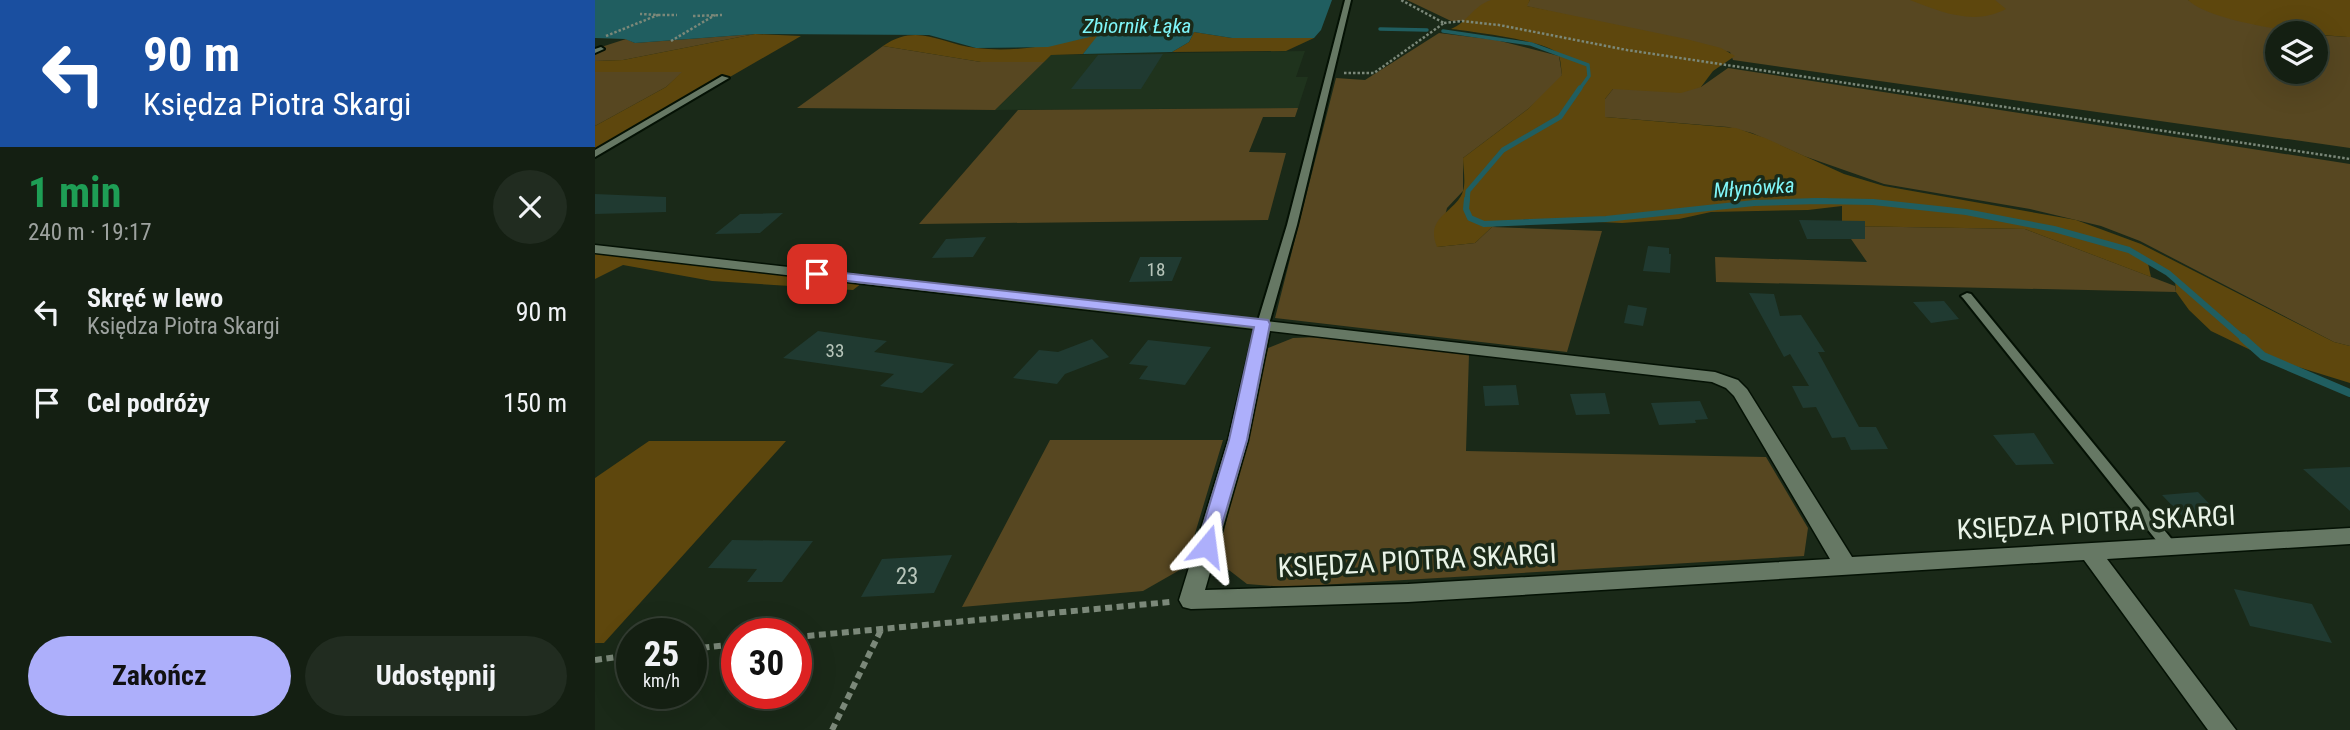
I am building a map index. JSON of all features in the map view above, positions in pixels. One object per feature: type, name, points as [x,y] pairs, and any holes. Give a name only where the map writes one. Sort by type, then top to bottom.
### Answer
[{"type":"street","points":[[595,249],[1697,374],[1732,384],[1741,393],[1846,566]]},
{"type":"street","points":[[1191,600],[1238,440],[1263,324]]},
{"type":"street","name":"KSIĘDZA PIOTRA SKARGI","points":[[1191,600],[1408,593],[2350,536]]},
{"type":"street","points":[[2089,551],[2223,730]]},
{"type":"lane","points":[[1263,324],[1292,225],[1348,0]]},
{"type":"lane","points":[[595,154],[725,78]]},
{"type":"lane","points":[[1967,296],[2169,546]]},
{"type":"path","points":[[1401,0],[1444,23],[1499,25],[1627,50],[2350,159]]},
{"type":"path","points":[[640,14],[677,15]]},
{"type":"path","points":[[605,37],[658,15]]},
{"type":"path","points":[[671,41],[715,15]]},
{"type":"path","points":[[693,16],[722,15]]},
{"type":"path","points":[[636,20],[645,20]]},
{"type":"path","points":[[1329,74],[1374,73],[1444,23]]},
{"type":"path","points":[[624,24],[646,25]]},
{"type":"path","points":[[812,635],[1191,600]]},
{"type":"path","points":[[832,730],[883,627]]},
{"type":"path","points":[[595,660],[616,657]]},
{"type":"shaded area","points":[[1407,0],[1494,0],[1465,21],[1451,21]]},
{"type":"shaded area","points":[[1491,0],[1530,0],[1527,6],[1686,39],[1721,48],[1735,56],[1713,71],[1701,87],[1681,93],[1613,89],[1605,99],[1605,117],[1736,128],[1765,138],[1844,174],[1884,186],[2076,220],[2141,244],[2334,342],[2350,346],[2350,383],[2263,356],[2211,331],[2189,310],[2176,292],[2175,281],[2166,270],[2147,259],[2151,277],[2025,229],[1842,226],[1842,206],[1808,210],[1711,212],[1679,219],[1622,223],[1527,219],[1492,227],[1475,243],[1437,247],[1434,237],[1438,221],[1460,198],[1463,191],[1463,158],[1528,109],[1562,75],[1559,56],[1552,49],[1508,37],[1451,29]]},
{"type":"shaded area","points":[[1530,0],[2188,0],[2219,14],[2265,24],[2265,84],[2328,84],[2328,36],[2350,37],[2350,148],[1733,60],[1730,52],[1526,6]]},
{"type":"shaded area","points":[[1910,0],[1995,0],[2006,9],[1994,14],[1970,17],[1946,13]]},
{"type":"shaded area","points":[[2188,0],[2350,0],[2350,37],[2328,35],[2328,21],[2265,21],[2265,27],[2240,22],[2200,8]]},
{"type":"shaded area","points":[[1194,32],[1232,38],[1314,38],[1286,51],[1172,52],[1189,42]]},
{"type":"shaded area","points":[[1439,33],[1496,40],[1559,56],[1562,75],[1559,81],[1528,109],[1463,158],[1463,191],[1447,208],[1437,247],[1475,243],[1492,227],[1602,231],[1567,352],[1275,318],[1336,78],[1365,80]]},
{"type":"shaded area","points":[[755,34],[623,60],[595,61],[595,49],[626,39],[635,43]]},
{"type":"shaded area","points":[[755,34],[801,36],[595,155],[595,126],[666,87],[682,72],[595,72],[595,61],[623,60]]},
{"type":"shaded area","points":[[1100,34],[1083,54],[1051,55],[1044,62],[981,62],[883,46],[895,39],[918,35],[963,46],[1007,49],[1054,44]]},
{"type":"shaded area","points":[[883,46],[981,62],[1044,62],[995,110],[797,108]]},
{"type":"shaded area","points":[[1305,51],[1296,77],[1308,77],[1298,108],[995,110],[1051,55]]},
{"type":"shaded area","points":[[1728,68],[2350,164],[2350,346],[2334,342],[2140,241],[2101,226],[2030,209],[1884,184],[1804,156],[1752,133],[1728,127],[1605,117],[1605,99],[1613,89],[1701,87]]},
{"type":"shaded area","points":[[595,72],[683,72],[666,87],[595,126]]},
{"type":"shaded area","points":[[1298,108],[1295,117],[1263,117],[1249,152],[1286,153],[1268,220],[919,224],[1018,110]]},
{"type":"shaded area","points":[[1842,226],[2025,229],[2175,286],[2176,292],[1716,282],[1715,257],[1867,262]]},
{"type":"shaded area","points":[[595,253],[862,283],[853,290],[712,281],[623,265],[595,279]]},
{"type":"shaded area","points":[[1318,337],[1469,354],[1466,451],[1766,457],[1808,528],[1804,556],[1287,587],[1247,584],[1225,567],[1222,539],[1268,348],[1293,338]]},
{"type":"shaded area","points":[[1050,440],[1223,440],[1185,567],[1143,591],[962,607]]},
{"type":"shaded area","points":[[649,441],[786,441],[627,618],[616,618],[616,630],[604,643],[595,643],[595,478]]},
{"type":"water","name":"Zbiornik Łąka","points":[[595,0],[1332,0],[1321,30],[1314,38],[1232,38],[1194,32],[1189,42],[1172,52],[1083,54],[1098,35],[1048,47],[976,48],[929,35],[755,34],[635,43],[625,39],[595,38]]},
{"type":"building","points":[[1163,54],[1141,89],[1071,89],[1098,55]]},
{"type":"building","points":[[595,194],[666,197],[666,212],[595,214]]},
{"type":"building","points":[[783,213],[760,233],[715,234],[740,214]]},
{"type":"building","points":[[1799,220],[1865,221],[1865,239],[1807,239]]},
{"type":"building","points":[[986,237],[973,257],[932,258],[946,239]]},
{"type":"building","points":[[1648,246],[1669,248],[1670,273],[1643,271]]},
{"type":"building","points":[[1140,257],[1182,257],[1172,281],[1129,282]]},
{"type":"building","points":[[1749,293],[1774,294],[1780,316],[1801,315],[1825,352],[1818,352],[1859,427],[1876,427],[1888,449],[1851,450],[1845,437],[1832,438],[1816,407],[1803,408],[1792,386],[1809,386],[1790,354],[1784,357]]},
{"type":"building","points":[[1944,301],[1959,319],[1931,323],[1913,302]]},
{"type":"building","points":[[1628,305],[1647,308],[1643,326],[1624,323]]},
{"type":"building","points":[[818,331],[887,341],[874,352],[954,364],[922,393],[880,386],[894,374],[783,358]]},
{"type":"building","points":[[1092,339],[1109,357],[1065,374],[1057,384],[1013,378],[1039,350],[1058,352]]},
{"type":"building","points":[[1148,340],[1211,347],[1185,385],[1139,379],[1148,366],[1129,364]]},
{"type":"building","points":[[1516,385],[1519,405],[1485,406],[1483,386]]},
{"type":"building","points":[[1605,393],[1610,414],[1576,415],[1570,394]]},
{"type":"building","points":[[1700,401],[1708,419],[1695,420],[1696,423],[1659,425],[1651,403]]},
{"type":"building","points":[[2034,433],[2054,464],[2016,465],[1993,435]]},
{"type":"building","points":[[2350,467],[2350,511],[2303,469]]},
{"type":"building","points":[[2198,492],[2222,517],[2185,519],[2162,495]]},
{"type":"building","points":[[732,540],[813,541],[782,582],[747,582],[757,569],[708,568]]},
{"type":"building","points":[[952,555],[934,593],[861,597],[882,559]]},
{"type":"building","points":[[2234,589],[2312,604],[2332,643],[2250,626]]},
{"type":"waterway","name":"Młynówka","points":[[1380,29],[1427,30]]},
{"type":"waterway","name":"Młynówka","points":[[1443,31],[1531,44],[1588,65],[1589,76],[1579,90]]},
{"type":"waterway","name":"Młynówka","points":[[1467,201],[1468,191],[1503,150],[1560,117],[1580,88]]},
{"type":"waterway","name":"Młynówka","points":[[1467,199],[1466,209],[1470,218],[1484,224],[1606,219],[1754,203],[1817,201]]},
{"type":"waterway","name":"Młynówka","points":[[1811,201],[1817,201]]},
{"type":"waterway","name":"Młynówka","points":[[1817,201],[1827,201]]},
{"type":"waterway","name":"Młynówka","points":[[1817,201],[1873,202],[1966,212],[2054,229],[2129,250],[2168,273],[2245,340]]},
{"type":"waterway","name":"Młynówka","points":[[2243,338],[2263,356],[2350,393]]},
{"type":"route","points":[[817,274],[1263,324],[1238,440],[1207,546]]}]
